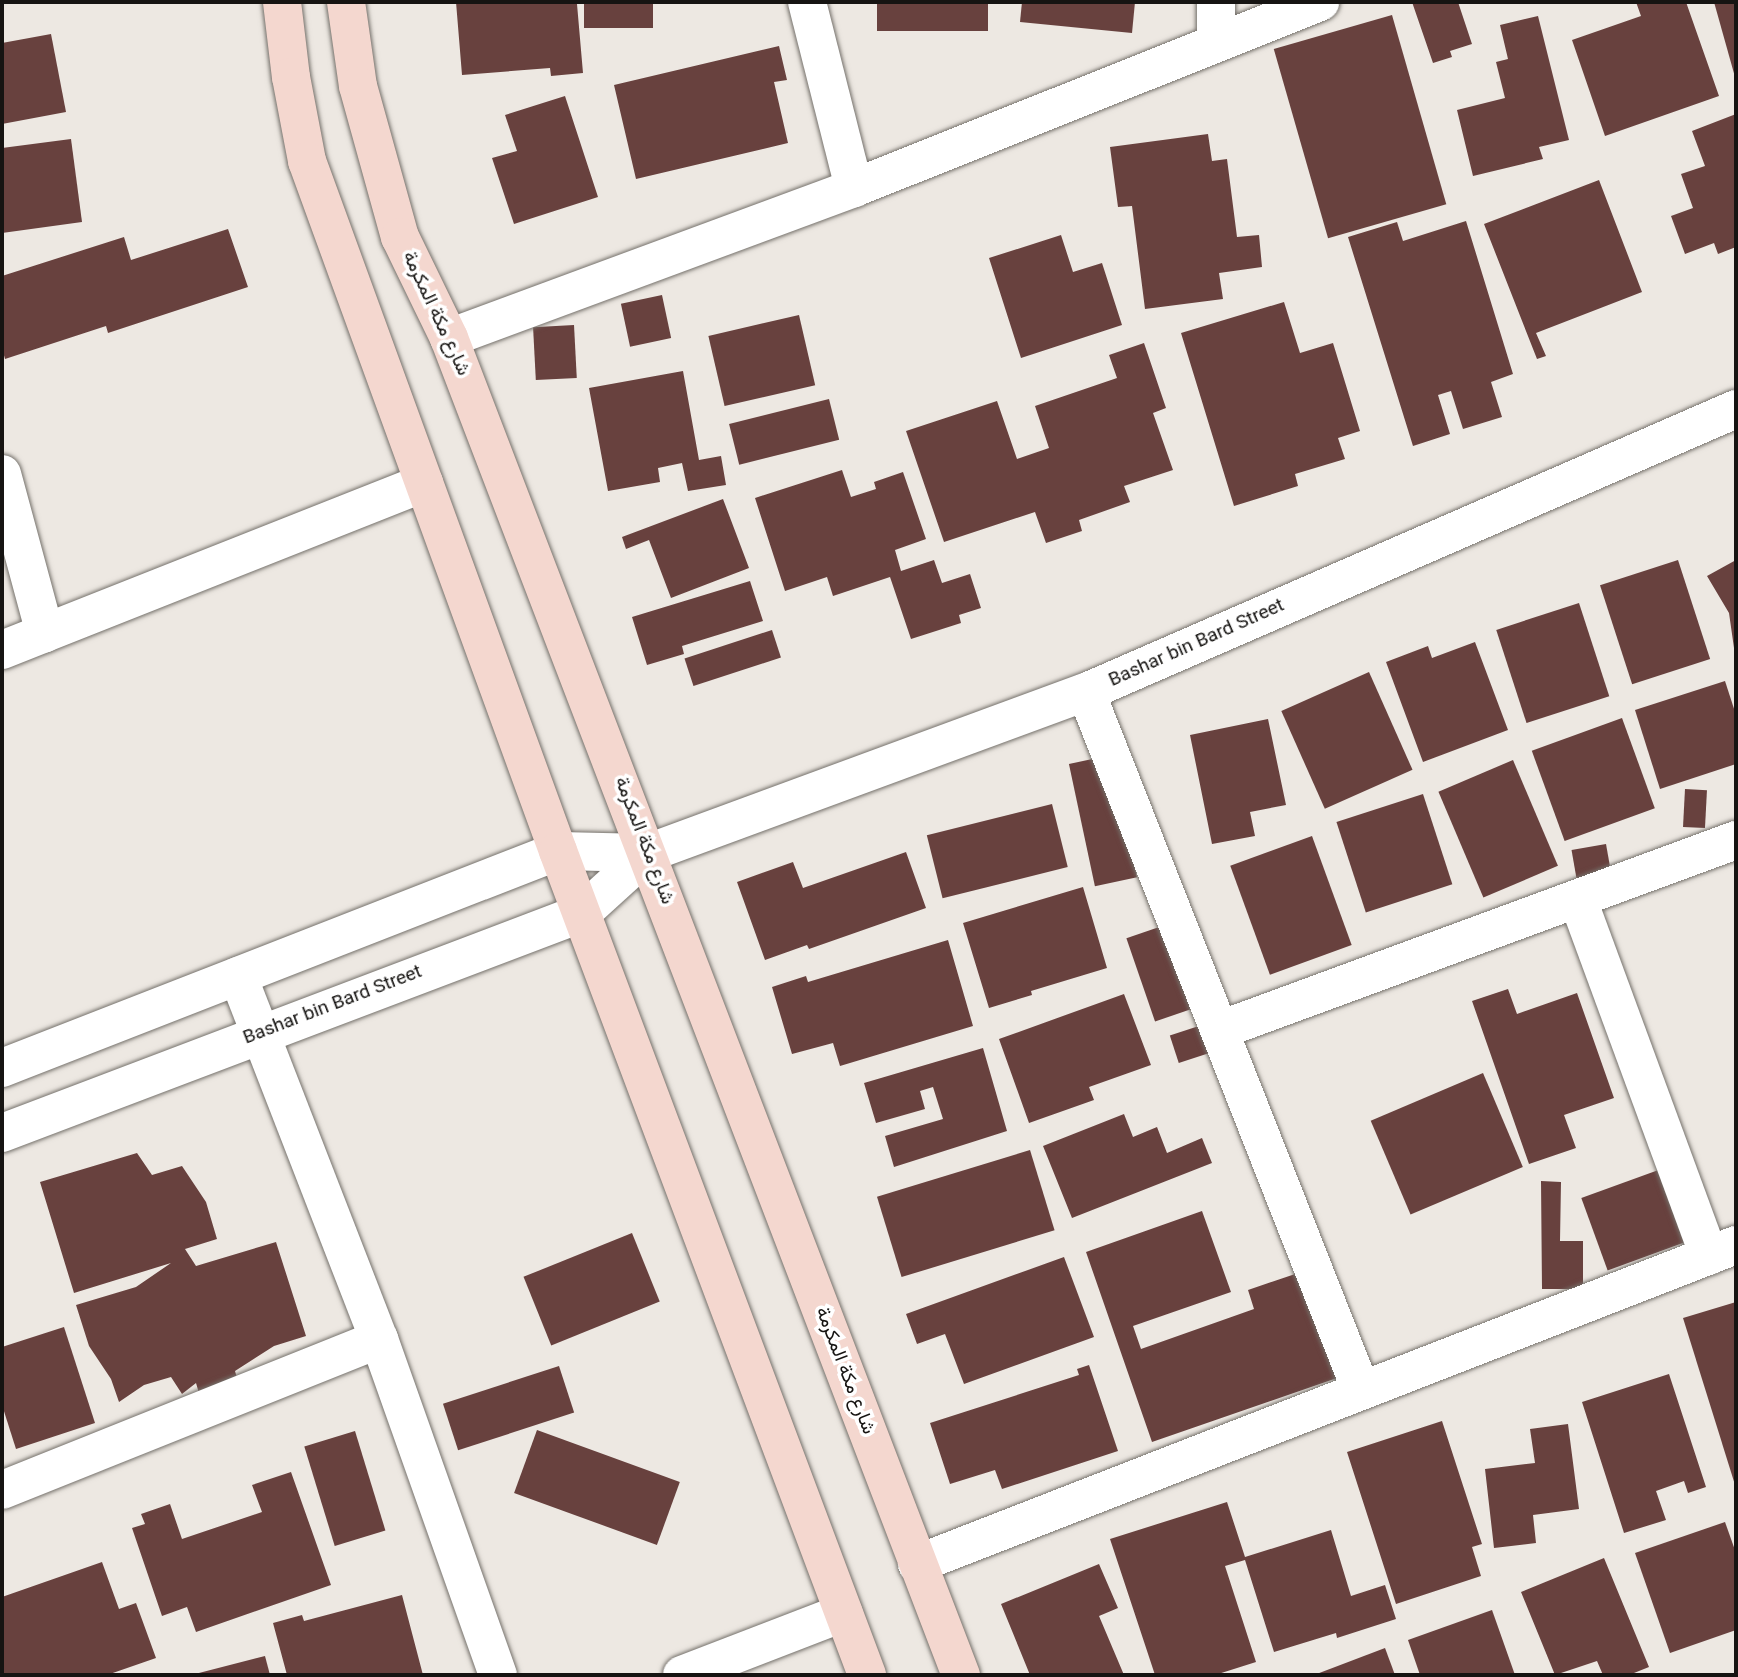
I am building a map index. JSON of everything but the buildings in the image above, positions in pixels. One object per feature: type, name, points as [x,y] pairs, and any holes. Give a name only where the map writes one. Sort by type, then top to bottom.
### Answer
[{"type":"main road","points":[[282,2],[291,78],[307,162],[558,851],[867,1675]]},
{"type":"main road","name":"شارع مكة المكرمة","points":[[346,2],[358,86],[400,237],[449,338],[961,1675]]},
{"type":"street","points":[[807,2],[854,188]]},
{"type":"street","points":[[1216,2],[1216,42]]},
{"type":"street","points":[[449,338],[854,188],[1321,2]]},
{"type":"street","name":"Bashar bin Bard Street","points":[[2,1068],[558,851],[648,853],[1086,692],[1736,409]]},
{"type":"street","points":[[2,474],[46,633]]},
{"type":"street","points":[[2,650],[424,483]]},
{"type":"street","points":[[1086,692],[1361,1390]]},
{"type":"street","points":[[1220,1030],[1578,900],[1736,839]]},
{"type":"street","name":"Bashar bin Bard Street","points":[[2,1133],[582,913],[648,853]]},
{"type":"street","points":[[917,1564],[1722,1251],[1578,900]]},
{"type":"street","points":[[238,976],[379,1339],[498,1675]]},
{"type":"street","points":[[2,1490],[379,1339]]},
{"type":"street","points":[[682,1675],[843,1613]]}]
